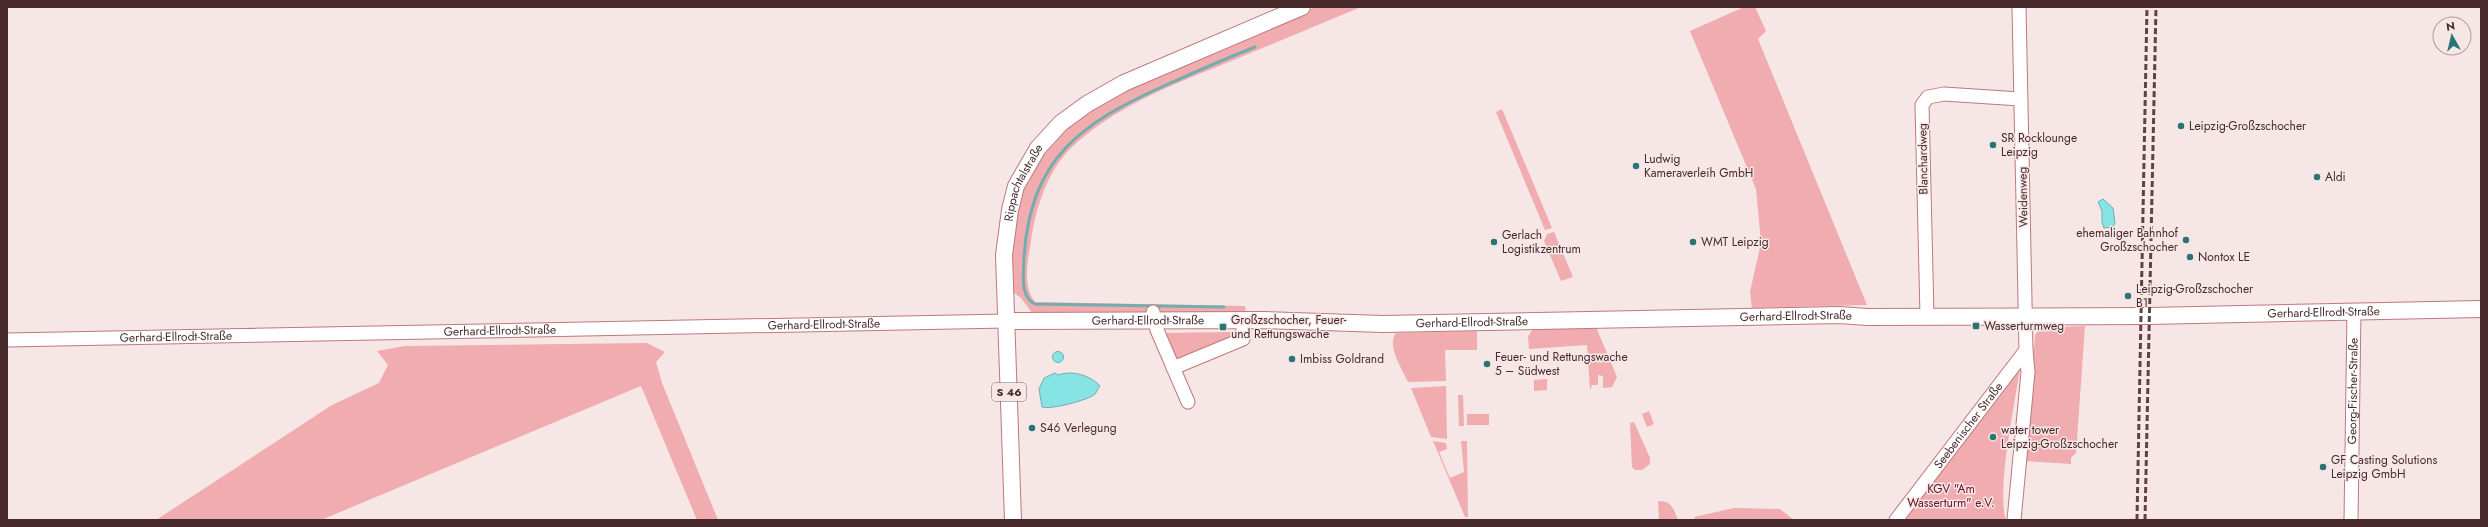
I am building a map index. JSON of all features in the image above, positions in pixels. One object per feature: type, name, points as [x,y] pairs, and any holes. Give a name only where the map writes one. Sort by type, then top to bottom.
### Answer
[{"type":"main road","name":"Rippachtalstraße","points":[[1013,520],[1004,255],[1016,186],[1038,148],[1061,123],[1087,104],[1124,83],[1302,7]]},
{"type":"main road","name":"Gerhard-Ellrodt-Straße","points":[[1006,322],[1154,317],[1243,321],[1383,324],[1724,317],[2025,315],[2149,316],[2481,309]]},
{"type":"street","name":"Weidenweg","points":[[2019,7],[2025,315]]},
{"type":"street","name":"Blanchardweg","points":[[1927,316],[1922,105],[1928,97],[1944,94],[2020,99]]},
{"type":"street","name":"Georg-Fischer-Straße","points":[[2351,520],[2354,311]]},
{"type":"street","points":[[2014,520],[2028,372],[2025,315]]},
{"type":"street","points":[[1154,317],[1173,368],[1188,402]]},
{"type":"street","points":[[1173,368],[1244,339],[1243,321]]},
{"type":"street","name":"Gerhard-Ellrodt-Straße","points":[[7,340],[1006,322]]},
{"type":"street","name":"Seebenischer Straße","points":[[1896,520],[2026,350]]},
{"type":"green space","points":[[1316,7],[1361,7],[1162,90],[1122,110],[1104,122],[1086,135],[1061,159],[1043,192],[1033,229],[1027,281],[1028,289],[1035,302],[1245,306],[1246,315],[1033,314],[1021,298],[1014,293],[1012,253],[1013,224],[1026,183],[1042,156],[1062,133],[1085,114],[1111,98],[1139,84],[1168,70]]},
{"type":"green space","points":[[1744,7],[1755,7],[1766,31],[1758,39],[1867,305],[1752,308],[1750,292],[1761,243],[1756,189],[1690,31]]},
{"type":"green space","points":[[1502,109],[1552,228],[1545,230],[1496,112]]},
{"type":"green space","points":[[1554,232],[1573,277],[1561,281],[1544,241],[1547,234]]},
{"type":"green space","points":[[2085,326],[2076,453],[2071,458],[2071,464],[2026,461],[2035,335],[2041,328]]},
{"type":"green space","points":[[1596,327],[1617,377],[1612,387],[1603,388],[1603,376],[1598,375],[1598,385],[1592,385],[1590,390],[1587,345],[1529,349],[1528,336],[1533,329]]},
{"type":"green space","points":[[1477,331],[1477,350],[1445,350],[1446,381],[1408,382],[1399,365],[1394,351],[1393,338],[1396,333]]},
{"type":"green space","points":[[1231,332],[1233,339],[1174,362],[1162,333]]},
{"type":"green space","points":[[647,343],[665,352],[656,362],[662,383],[718,520],[697,520],[641,386],[321,520],[156,520],[332,405],[379,383],[388,365],[377,351],[405,346]]},
{"type":"green space","name":"KGV \"Am Wasserturm\" e.V.","points":[[2021,362],[2011,420],[2003,487],[2006,520],[1902,520]]},
{"type":"green space","points":[[1547,379],[1547,390],[1534,391],[1534,380]]},
{"type":"green space","points":[[1446,386],[1447,439],[1431,437],[1411,388]]},
{"type":"green space","points":[[1458,395],[1463,395],[1464,426],[1459,426]]},
{"type":"green space","points":[[1649,411],[1654,424],[1647,427],[1642,414]]},
{"type":"green space","points":[[1467,414],[1489,414],[1489,425],[1467,425]]},
{"type":"green space","points":[[1634,422],[1650,458],[1650,464],[1642,470],[1635,470],[1632,467],[1630,423]]},
{"type":"green space","points":[[1433,441],[1446,443],[1447,449],[1439,452],[1450,478],[1464,472],[1461,441],[1467,441],[1468,517],[1465,517]]},
{"type":"green space","points":[[1658,501],[1663,501],[1669,504],[1678,520],[1659,520]]},
{"type":"green space","points":[[1734,508],[1780,509],[1794,520],[1696,520],[1694,517]]},
{"type":"water","points":[[2103,199],[2113,208],[2115,223],[2113,227],[2104,228],[2102,222],[2102,211],[2098,202]]},
{"type":"water","points":[[1058,351],[1062,353],[1064,357],[1062,361],[1058,363],[1054,361],[1052,357],[1054,353]]},
{"type":"water","points":[[1055,373],[1058,375],[1069,373],[1080,374],[1096,382],[1100,386],[1095,394],[1078,402],[1061,406],[1046,408],[1042,407],[1039,389],[1044,378]]},
{"type":"waterway","points":[[1224,307],[1035,304],[1030,301],[1024,290],[1024,258],[1028,223],[1037,194],[1049,169],[1065,148],[1085,130],[1109,114],[1136,99],[1255,47]]},
{"type":"railway","points":[[2137,520],[2147,7]]},
{"type":"railway","points":[[2145,520],[2156,7]]},
{"type":"place","name":"Leipzig-Großzschocher","points":[[2181,126]]},
{"type":"place","name":"SR Rocklounge Leipzig","points":[[1993,145]]},
{"type":"place","name":"Ludwig Kameraverleih GmbH","points":[[1636,166]]},
{"type":"place","name":"Aldi","points":[[2317,177]]},
{"type":"place","name":"ehemaliger Bahnhof Großzschocher","points":[[2186,240]]},
{"type":"place","name":"Gerlach Logistikzentrum","points":[[1494,242]]},
{"type":"place","name":"WMT Leipzig","points":[[1693,242]]},
{"type":"place","name":"Nontox LE","points":[[2190,257]]},
{"type":"place","name":"Leipzig-Großzschocher B1","points":[[2128,296]]},
{"type":"place","name":"Wasserturmweg","points":[[1976,326]]},
{"type":"place","name":"Großzschocher, Feuer- und Rettungswache","points":[[1223,327]]},
{"type":"place","name":"Imbiss Goldrand","points":[[1292,359]]},
{"type":"place","name":"Feuer- und Rettungswache 5 – Südwest","points":[[1487,364]]},
{"type":"place","name":"S46 Verlegung","points":[[1032,428]]},
{"type":"place","name":"water tower Leipzig-Großzschocher","points":[[1993,437]]},
{"type":"place","name":"GF Casting Solutions Leipzig GmbH","points":[[2323,467]]}]
